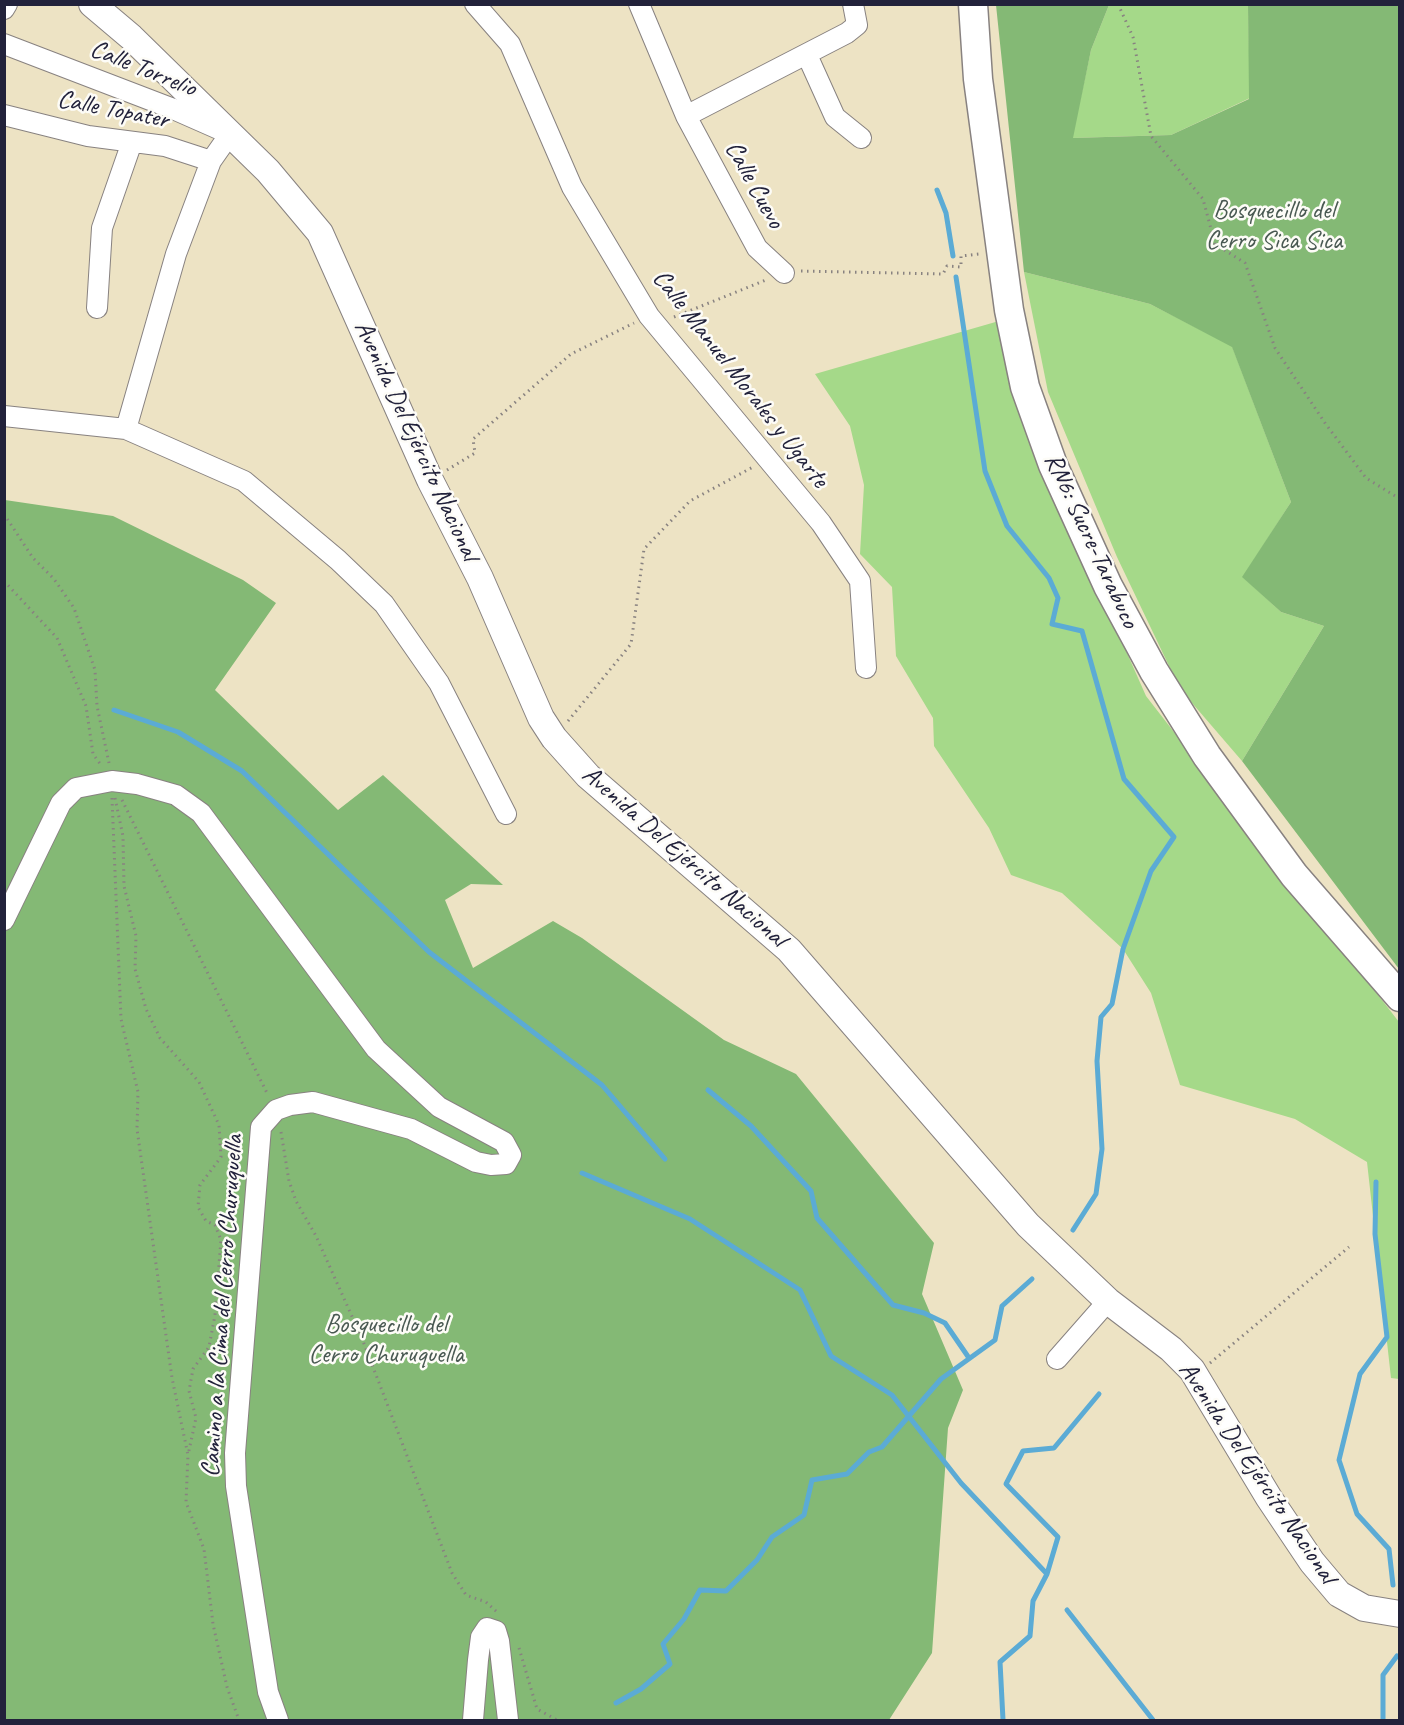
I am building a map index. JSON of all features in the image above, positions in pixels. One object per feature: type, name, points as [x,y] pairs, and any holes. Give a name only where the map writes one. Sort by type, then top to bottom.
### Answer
[{"type":"highway","name":"RN6: Sucre-Tarabuco","points":[[973,4],[978,79],[1009,310],[1025,387],[1053,465],[1108,586],[1154,671],[1207,756],[1294,875],[1400,997]]},
{"type":"main road","name":"Avenida Del Ejército Nacional","points":[[92,4],[131,37],[268,171],[320,233],[430,480],[480,578],[541,718],[554,738],[588,776],[789,950],[1028,1225],[1108,1301],[1171,1349],[1195,1375],[1269,1498],[1312,1562],[1339,1594],[1364,1608],[1400,1614]]},
{"type":"street","points":[[4,9],[7,4]]},
{"type":"street","name":"Calle Manuel Morales y Ugarte","points":[[475,4],[510,44],[572,187],[652,320],[821,523],[860,580],[866,668]]},
{"type":"street","name":"Calle Cuevo","points":[[639,4],[686,116],[757,248],[784,273]]},
{"type":"street","points":[[686,116],[807,55],[857,25],[853,4]]},
{"type":"street","name":"Calle Torrelio","points":[[4,44],[171,108],[230,134]]},
{"type":"street","points":[[807,55],[834,117],[861,138]]},
{"type":"street","name":"Calle Topater","points":[[4,116],[88,136],[165,146],[211,161]]},
{"type":"street","points":[[126,429],[176,254],[211,161],[230,134]]},
{"type":"street","points":[[97,308],[102,228],[132,142]]},
{"type":"street","points":[[4,416],[126,429],[244,481],[338,560],[384,604],[439,683],[506,814]]},
{"type":"street","name":"Camino a la Cima del Cerro Churuquella","points":[[4,920],[61,803],[76,788],[112,781],[137,784],[176,795],[201,813],[376,1049],[439,1107],[504,1142],[511,1155],[506,1164],[491,1165],[476,1162],[411,1129],[313,1102],[290,1105],[276,1110],[261,1127],[235,1464],[236,1486],[268,1692],[278,1720]]},
{"type":"street","points":[[1057,1359],[1108,1301]]},
{"type":"street","points":[[473,1720],[481,1637],[487,1628],[496,1631],[499,1641],[508,1720]]},
{"type":"path","points":[[1118,4],[1133,37],[1151,136],[1203,199],[1215,243],[1245,263],[1275,348],[1325,423],[1366,478],[1400,499]]},
{"type":"path","points":[[430,480],[475,453],[473,438],[571,354],[652,320],[784,273],[804,271],[943,274],[947,266],[961,267],[961,256],[1001,253]]},
{"type":"path","points":[[554,738],[631,644],[644,549],[690,501],[768,459]]},
{"type":"path","points":[[4,581],[57,638],[86,706],[93,754],[112,781],[123,836],[124,886],[135,936],[135,969],[146,1009],[160,1038],[199,1082],[219,1125],[221,1157],[200,1185],[198,1207],[207,1221],[215,1225],[221,1240],[215,1315],[208,1347],[193,1369],[189,1391],[196,1418],[188,1455],[186,1502],[204,1550],[213,1624],[227,1687],[239,1720]]},
{"type":"path","points":[[112,781],[121,1019],[138,1092],[139,1140],[172,1378],[188,1455]]},
{"type":"path","points":[[1195,1375],[1349,1247]]},
{"type":"green space","name":"Bosquecillo del Cerro Sica Sica","points":[[996,5],[1109,5],[1091,50],[1073,138],[1171,135],[1249,99],[1248,5],[1399,5],[1399,969],[1242,761],[1324,626],[1281,612],[1242,577],[1291,502],[1232,347],[1150,304],[1024,272]]},
{"type":"green space","points":[[1109,5],[1248,5],[1250,98],[1171,135],[1072,138],[1091,50]]},
{"type":"green space","points":[[1024,272],[1150,304],[1232,346],[1291,502],[1243,577],[1281,612],[1324,626],[1242,761],[1180,689],[1117,557],[1048,392]]},
{"type":"green space","points":[[999,321],[1093,576],[1146,696],[1399,1022],[1399,1379],[1391,1378],[1367,1162],[1295,1119],[1180,1085],[1151,993],[1123,949],[1062,893],[1011,875],[989,828],[934,746],[933,718],[896,656],[892,587],[860,554],[864,485],[850,426],[815,374]]},
{"type":"green space","name":"Bosquecillo del Cerro Churuquella","points":[[5,500],[113,516],[243,580],[276,603],[215,690],[338,810],[383,775],[503,885],[471,884],[445,900],[473,968],[553,921],[582,938],[724,1040],[796,1074],[934,1243],[922,1294],[963,1390],[948,1428],[932,1653],[889,1720],[5,1720]]},
{"type":"waterway","points":[[937,190],[946,213],[953,256]]},
{"type":"waterway","points":[[956,277],[985,471],[1007,526],[1049,578],[1058,598],[1052,624],[1082,631],[1124,779],[1174,837],[1151,871],[1123,949],[1112,1004],[1101,1017],[1097,1061],[1102,1149],[1096,1194],[1073,1230]]},
{"type":"waterway","points":[[114,710],[178,732],[242,771],[429,952],[602,1085],[665,1159]]},
{"type":"waterway","points":[[708,1090],[751,1126],[811,1191],[817,1218],[893,1305],[924,1313],[945,1323],[969,1358]]},
{"type":"waterway","points":[[582,1173],[690,1219],[800,1290],[831,1356],[892,1395],[961,1483],[1047,1574]]},
{"type":"waterway","points":[[1376,1182],[1375,1234],[1387,1337],[1360,1374],[1339,1460],[1357,1514],[1389,1549],[1393,1585]]},
{"type":"waterway","points":[[616,1703],[641,1689],[670,1664],[663,1644],[684,1619],[700,1590],[726,1591],[757,1560],[772,1537],[804,1515],[812,1480],[847,1474],[869,1452],[882,1447],[941,1379],[995,1340],[1002,1306],[1032,1279]]},
{"type":"waterway","points":[[1003,1720],[1000,1662],[1030,1636],[1033,1601],[1047,1574],[1058,1537],[1006,1484],[1023,1451],[1054,1448],[1099,1394]]},
{"type":"waterway","points":[[1067,1610],[1153,1720]]},
{"type":"waterway","points":[[1383,1720],[1383,1675],[1397,1656]]}]
